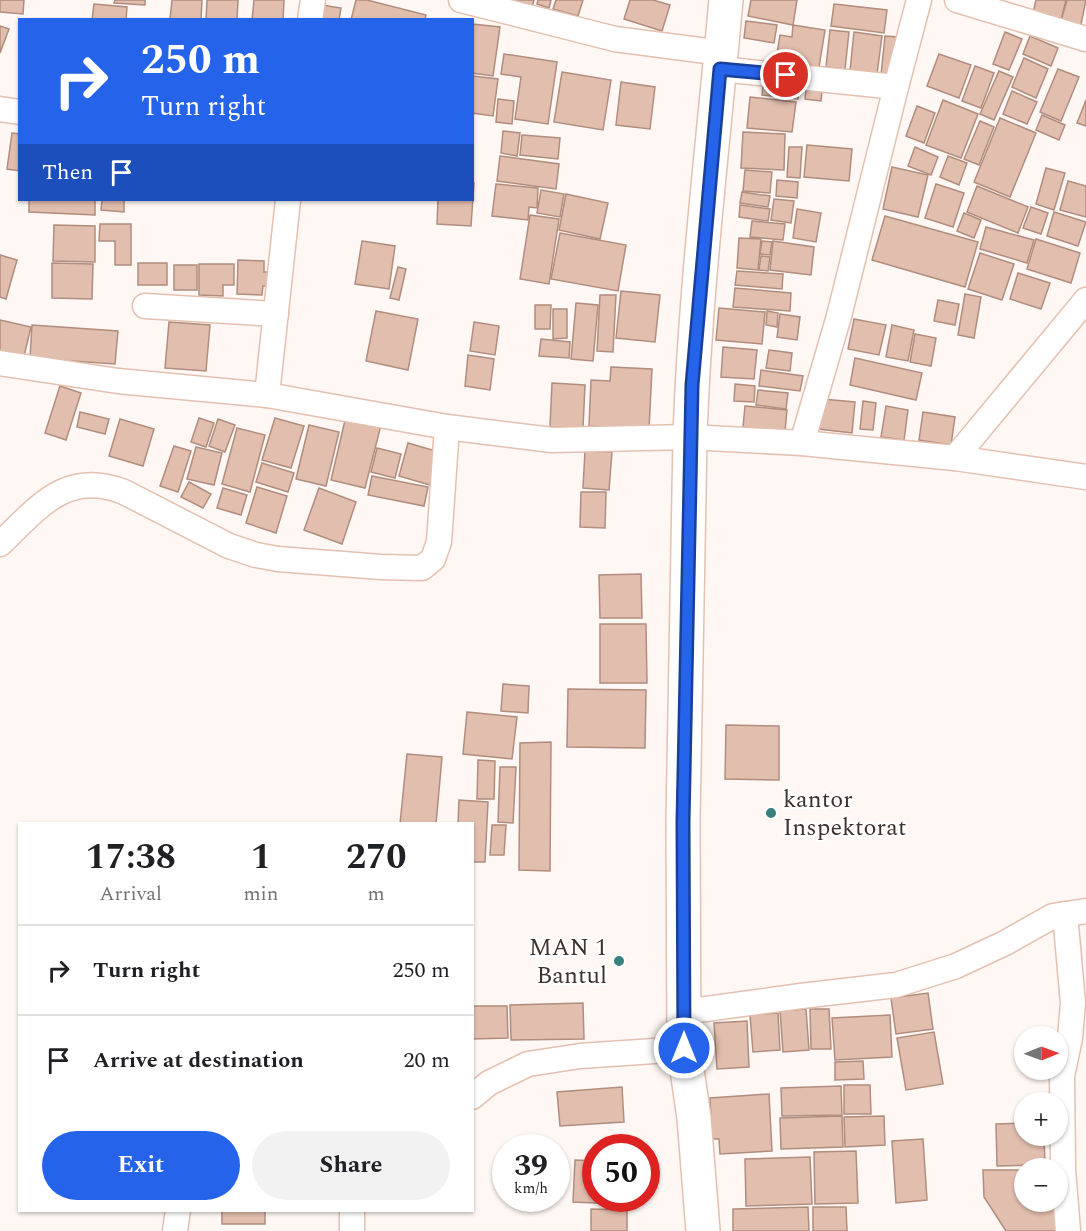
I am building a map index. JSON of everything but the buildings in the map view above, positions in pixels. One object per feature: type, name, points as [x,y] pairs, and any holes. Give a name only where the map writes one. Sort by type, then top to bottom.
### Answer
[{"type":"main road","points":[[703,1231],[694,1118],[684,1048],[683,822],[690,437],[703,244],[726,0]]},
{"type":"street","points":[[310,18],[313,0]]},
{"type":"street","points":[[461,0],[615,39],[721,61],[896,87]]},
{"type":"street","points":[[802,443],[839,316],[919,0]]},
{"type":"street","points":[[957,0],[1086,39]]},
{"type":"street","points":[[0,109],[18,112]]},
{"type":"street","points":[[267,395],[288,201]]},
{"type":"street","points":[[955,458],[1086,300]]},
{"type":"street","points":[[145,306],[276,314]]},
{"type":"street","points":[[0,363],[118,381],[267,395],[447,427],[552,440],[690,437],[802,443],[955,458],[1086,477]]},
{"type":"street","points":[[0,544],[52,496],[64,489],[101,485],[124,492],[229,546],[256,555],[278,559],[422,568],[433,559],[439,542],[447,427]]},
{"type":"street","points":[[684,1012],[896,985],[956,966],[1005,943],[1053,916],[1076,913],[1070,1038],[1062,1076],[1063,1169],[1068,1231]]},
{"type":"street","points":[[474,1095],[489,1083],[528,1064],[580,1056],[684,1048]]},
{"type":"street","points":[[175,1231],[178,1212]]},
{"type":"street","points":[[351,1212],[352,1231]]},
{"type":"place","name":"kantor Inspektorat","points":[[771,813]]},
{"type":"place","name":"MAN 1 Bantul","points":[[619,961]]},
{"type":"route","points":[[684,1048],[683,822],[690,437],[704,232],[720,69],[786,75]]}]
